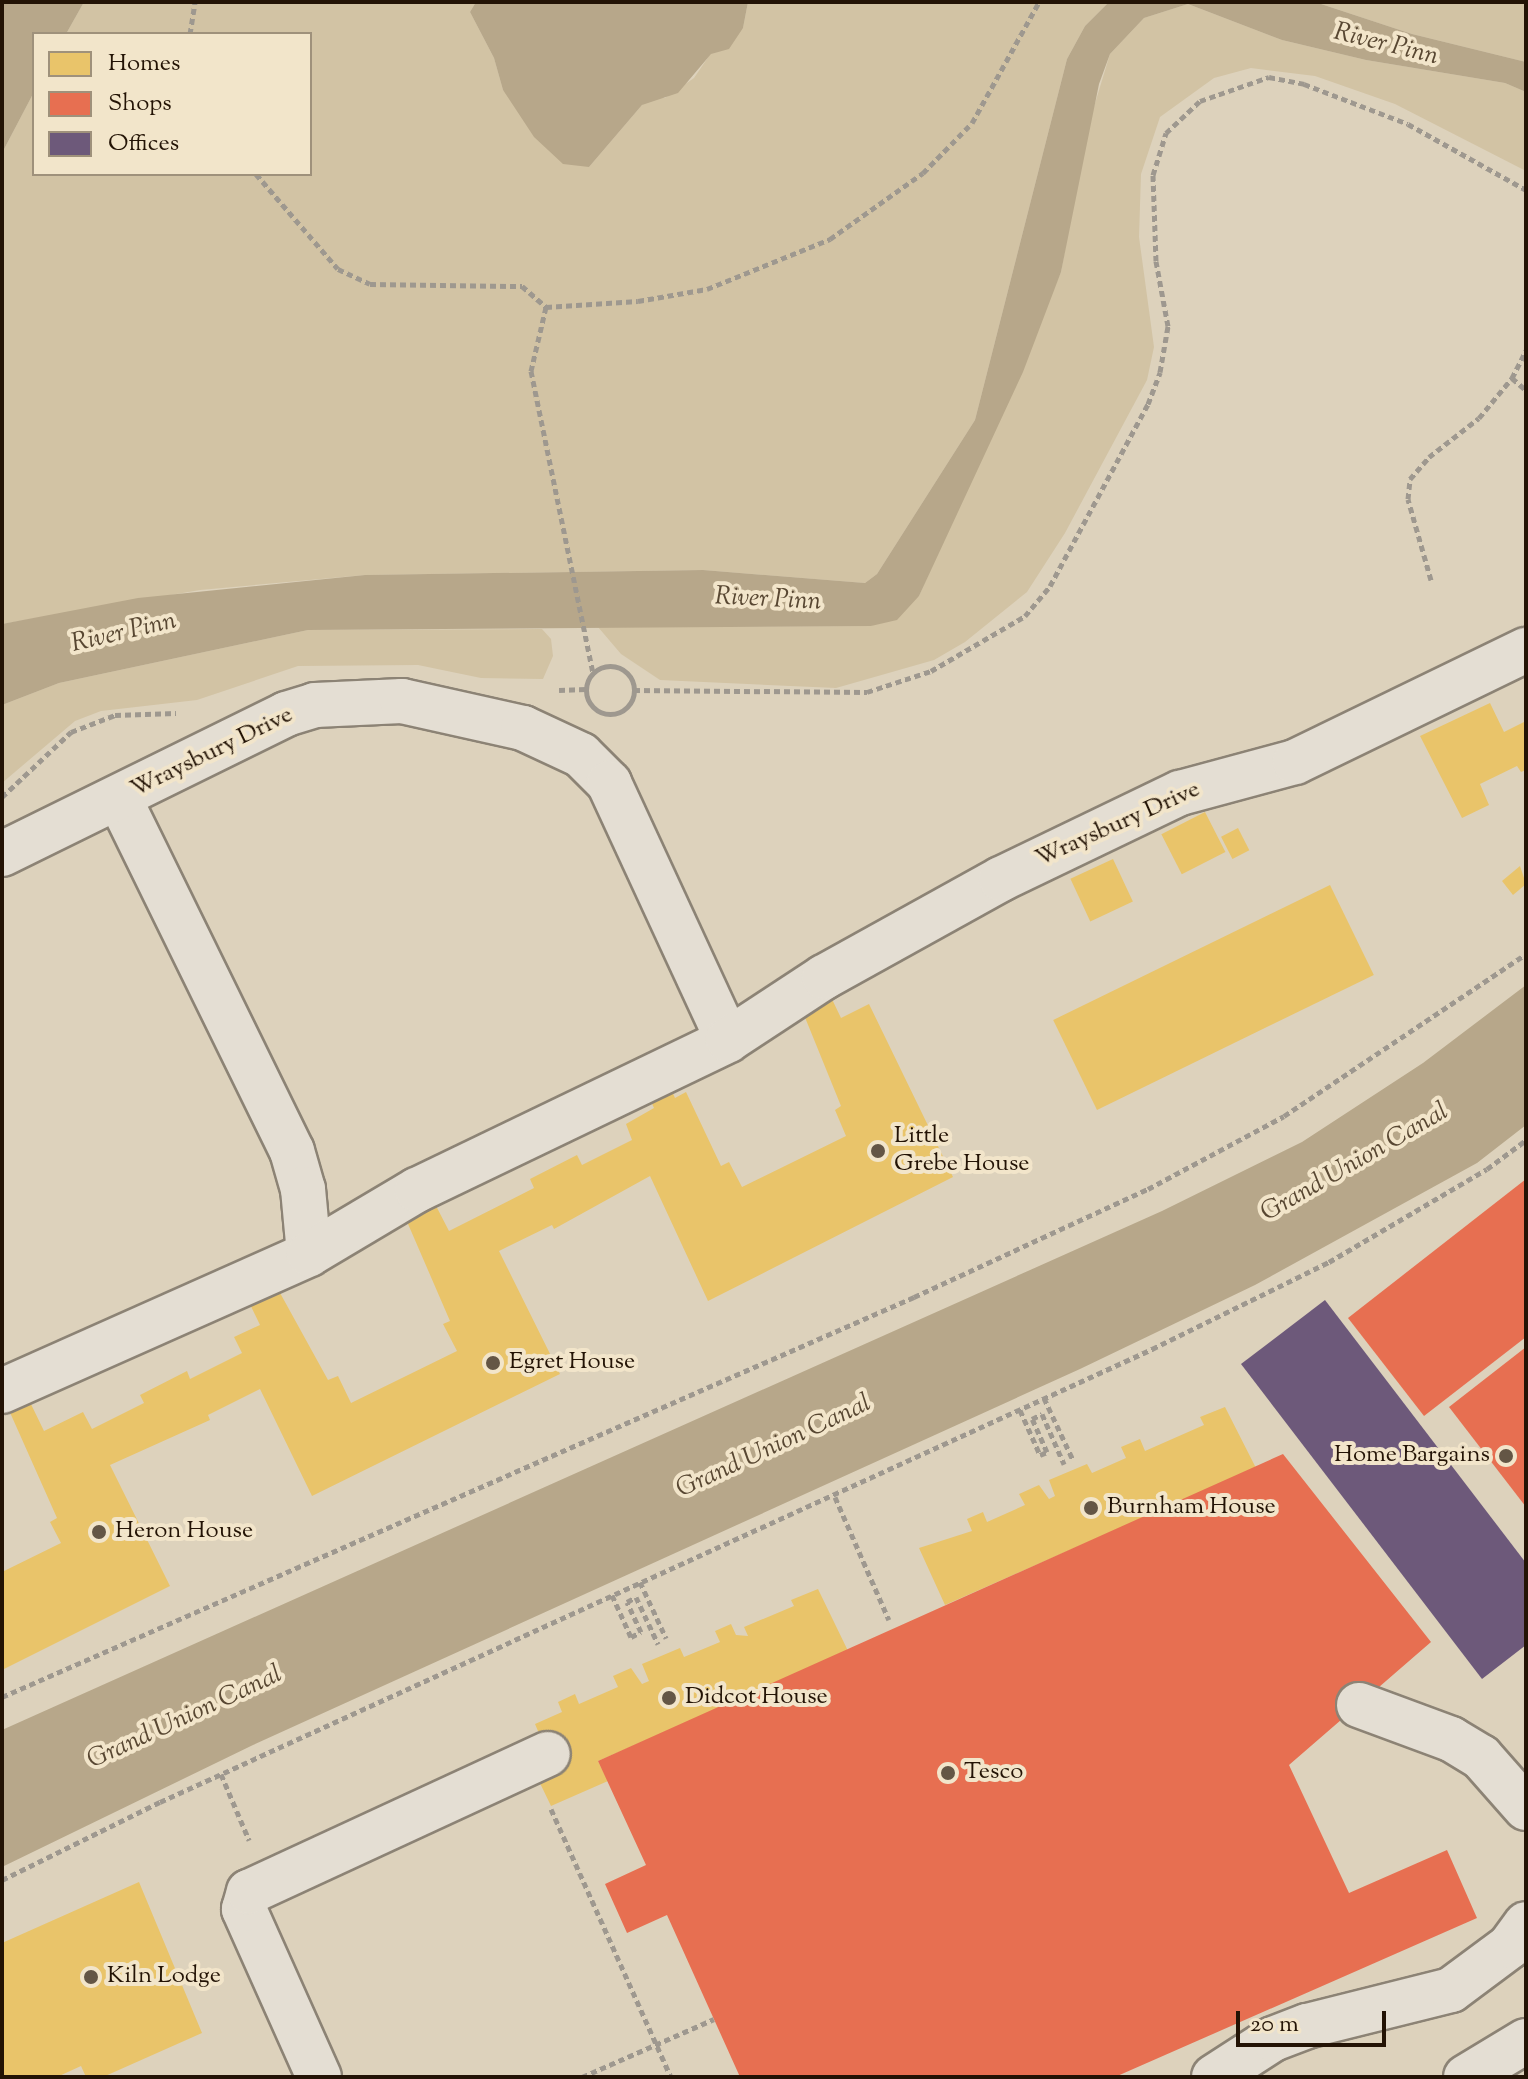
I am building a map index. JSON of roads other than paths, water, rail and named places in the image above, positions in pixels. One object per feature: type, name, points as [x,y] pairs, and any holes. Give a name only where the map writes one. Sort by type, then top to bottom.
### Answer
[{"type":"street","name":"Wraysbury Drive","points":[[2,1391],[309,1254],[417,1190],[728,1040],[824,977],[1001,879],[1180,793],[1295,762],[1526,650]]},
{"type":"street","name":"Wraysbury Drive","points":[[2,854],[286,714],[315,705],[402,701],[547,736],[581,755],[609,783],[728,1040]]},
{"type":"street","points":[[119,798],[292,1151],[303,1189],[309,1254]]},
{"type":"street","points":[[1359,1705],[1451,1739],[1481,1757],[1526,1808]]},
{"type":"street","points":[[319,2077],[244,1909],[249,1892],[548,1754]]},
{"type":"street","points":[[1214,2077],[1273,2039],[1307,2026],[1451,1990],[1501,1954],[1526,1924]]},
{"type":"street","points":[[1466,2077],[1526,2041]]},
{"type":"water","points":[[3,2],[84,2],[67,32],[32,32],[32,96],[2,153]]},
{"type":"water","points":[[476,2],[748,2],[743,28],[729,49],[711,54],[678,93],[642,105],[589,167],[563,164],[534,137],[503,90],[494,58],[470,12]]},
{"type":"water","name":"River Pinn","points":[[1109,2],[1315,2],[1412,34],[1526,62],[1526,92],[1505,83],[1366,60],[1282,40],[1188,4],[1144,18],[1110,54],[1099,84],[1061,272],[1023,372],[919,596],[897,620],[871,626],[308,630],[59,683],[2,705],[2,624],[138,598],[365,575],[703,570],[865,583],[877,574],[975,420],[1067,59],[1085,26]]},
{"type":"water","name":"Grand Union Canal","points":[[1526,985],[1526,1125],[1477,1163],[1255,1285],[1080,1369],[253,1745],[2,1867],[2,1730],[1162,1211],[1302,1142],[1423,1063]]},
{"type":"place","name":"Little Grebe House","points":[[878,1151]]},
{"type":"place","name":"Egret House","points":[[493,1363]]},
{"type":"place","name":"Home Bargains","points":[[1506,1456]]},
{"type":"place","name":"Burnham House","points":[[1091,1508]]},
{"type":"place","name":"Heron House","points":[[99,1532]]},
{"type":"place","name":"Didcot House","points":[[669,1698]]},
{"type":"place","name":"Tesco","points":[[948,1773]]},
{"type":"place","name":"Kiln Lodge","points":[[91,1977]]}]
